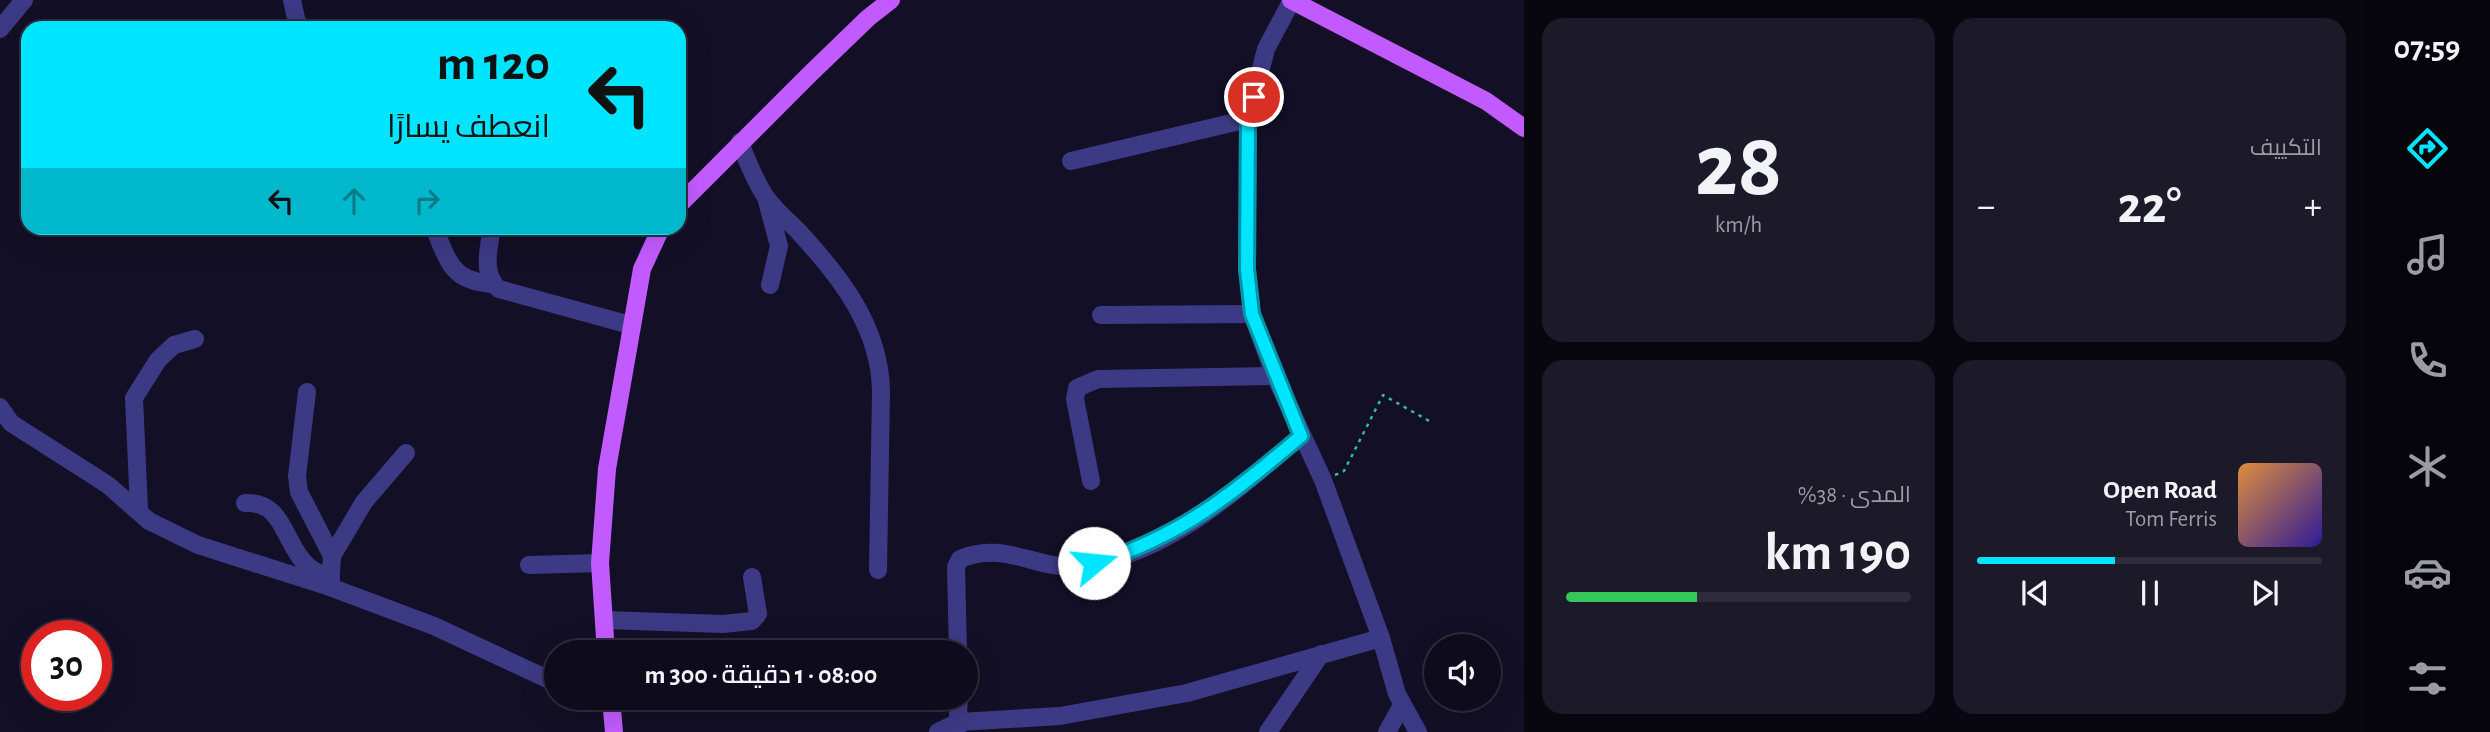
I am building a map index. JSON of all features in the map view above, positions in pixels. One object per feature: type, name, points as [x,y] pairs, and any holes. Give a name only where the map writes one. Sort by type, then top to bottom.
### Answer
[{"type":"main road","points":[[686,198],[868,18],[891,0]]},
{"type":"main road","points":[[1292,0],[1486,100],[1524,128]]},
{"type":"main road","points":[[605,640],[600,564],[607,469],[642,269],[658,235]]},
{"type":"main road","points":[[612,710],[614,732]]},
{"type":"street","points":[[0,29],[24,0]]},
{"type":"street","points":[[292,0],[297,21]]},
{"type":"street","points":[[1292,0],[1266,49],[1248,119],[1247,269],[1252,314],[1275,376],[1323,480],[1381,638],[1402,705],[1418,732]]},
{"type":"street","points":[[1071,161],[1248,119]]},
{"type":"street","points":[[740,142],[754,177],[766,197],[844,284],[874,345],[881,380],[878,570]]},
{"type":"street","points":[[766,197],[779,246],[770,285]]},
{"type":"street","points":[[437,235],[455,271],[471,282],[493,284],[504,291],[631,325]]},
{"type":"street","points":[[491,235],[487,259],[493,284]]},
{"type":"street","points":[[1101,315],[1252,314]]},
{"type":"street","points":[[139,509],[134,398],[158,360],[174,345],[195,339]]},
{"type":"street","points":[[1091,481],[1075,399],[1077,388],[1086,382],[1098,379],[1275,376]]},
{"type":"street","points":[[307,392],[297,476],[299,492],[332,555]]},
{"type":"street","points":[[0,407],[11,424],[139,509],[149,521],[198,545],[330,582],[544,676]]},
{"type":"street","points":[[958,640],[956,567],[960,559],[998,552],[1073,567],[1123,554],[1195,520],[1301,436]]},
{"type":"street","points":[[330,582],[332,555],[364,502],[406,453]]},
{"type":"street","points":[[245,503],[257,502],[272,510],[302,560],[310,569],[330,582]]},
{"type":"street","points":[[529,565],[574,561],[600,564]]},
{"type":"street","points":[[604,620],[723,624],[752,621],[758,614],[752,577]]},
{"type":"street","points":[[938,732],[958,727],[1060,716],[1187,693],[1381,638]]},
{"type":"street","points":[[1268,732],[1321,654]]},
{"type":"street","points":[[1387,732],[1402,705]]},
{"type":"path","points":[[1323,480],[1344,471],[1383,396],[1431,422]]},
{"type":"route","points":[[1094,563],[1163,538],[1195,520],[1237,490],[1301,436],[1252,314],[1247,269],[1248,119],[1254,97]]}]
